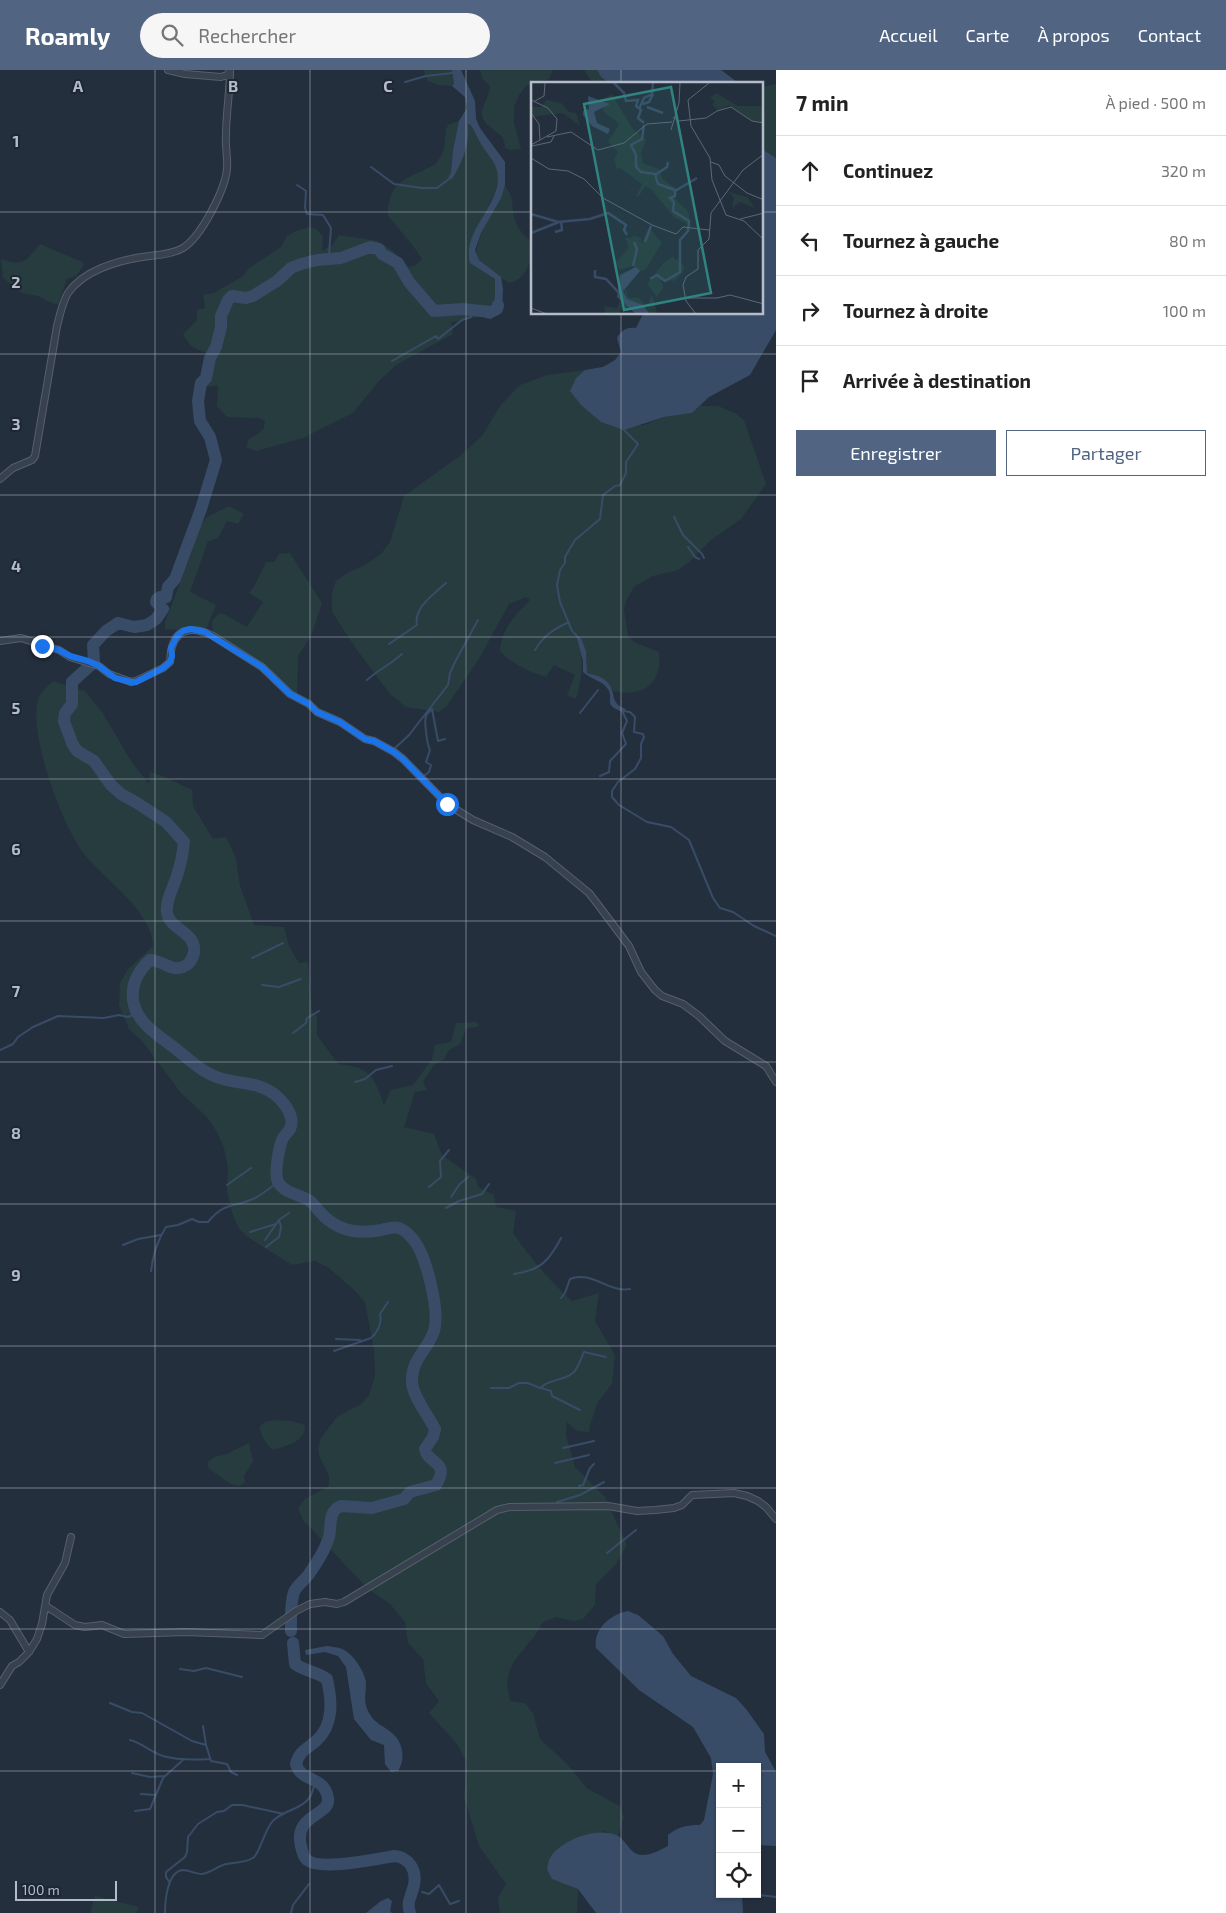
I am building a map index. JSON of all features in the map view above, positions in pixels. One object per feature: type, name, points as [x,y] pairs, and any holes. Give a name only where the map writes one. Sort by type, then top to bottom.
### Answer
[{"type":"street","points":[[168,70],[185,74],[221,77],[227,75],[230,70]]},
{"type":"street","points":[[0,479],[12,468],[32,460],[35,456],[56,326],[62,306],[69,293],[79,281],[115,264],[128,259],[168,253],[183,248],[199,234],[224,182],[227,170],[226,132],[230,95],[230,70]]},
{"type":"street","points":[[0,641],[21,638],[59,650],[99,666],[115,678],[136,682],[163,668],[170,662],[172,656],[171,648],[177,636],[183,631],[191,629],[213,636],[262,667],[290,694],[309,704],[317,712],[340,722],[365,739],[374,741],[394,752],[447,804],[473,820],[512,838],[545,857],[589,893],[629,946],[641,972],[655,990],[662,996],[683,1004],[699,1016],[725,1041],[766,1066],[776,1082]]},
{"type":"street","points":[[46,1606],[75,1625],[102,1625],[124,1634],[186,1632],[262,1635],[296,1611],[310,1604],[325,1602],[337,1604],[344,1602],[497,1510],[510,1507],[608,1506],[636,1510],[656,1510],[682,1505],[692,1495],[734,1493],[758,1501],[776,1519]]},
{"type":"street","points":[[0,1685],[12,1666],[20,1662],[29,1652],[36,1639],[46,1606],[47,1595],[65,1563],[72,1537]]},
{"type":"street","points":[[0,1612],[10,1620],[29,1652]]},
{"type":"green space","points":[[423,70],[452,70],[454,84],[452,86],[439,85],[428,81]]},
{"type":"green space","points":[[480,70],[553,70],[549,79],[531,82],[531,84],[526,86],[519,95],[514,107],[514,123],[521,149],[511,150],[505,148],[502,137],[482,117],[482,110],[490,86],[482,78]]},
{"type":"green space","points":[[584,70],[597,70],[601,77],[607,82],[592,82]]},
{"type":"green space","points":[[776,84],[776,158],[764,150],[764,87]]},
{"type":"green space","points":[[459,121],[453,150],[451,173],[448,178],[449,179],[470,123],[497,169],[498,179],[495,193],[473,235],[478,268],[495,279],[495,304],[483,315],[451,322],[453,334],[396,365],[378,382],[353,413],[303,438],[256,451],[246,447],[249,439],[263,430],[265,421],[259,418],[227,417],[217,406],[218,385],[207,387],[201,383],[206,378],[212,354],[195,348],[188,343],[183,334],[197,320],[197,310],[205,308],[203,295],[214,293],[243,276],[248,269],[281,247],[287,236],[309,227],[316,229],[323,236],[322,251],[333,244],[339,235],[378,241],[393,251],[407,267],[414,266],[422,259],[388,216],[391,195],[397,185],[405,179],[436,164],[444,150],[446,129],[449,124]]},
{"type":"green space","points":[[505,185],[512,199],[516,224],[531,242],[531,256],[528,268],[521,277],[509,283],[484,266],[478,258],[477,252],[481,233]]},
{"type":"green space","points":[[40,244],[82,262],[84,265],[76,276],[67,279],[58,304],[38,296],[22,293],[3,278],[1,259],[14,262],[24,261]]},
{"type":"green space","points":[[585,370],[576,378],[642,426],[664,417],[691,413],[700,406],[718,406],[735,413],[744,420],[766,484],[741,519],[711,540],[688,563],[678,570],[653,576],[635,586],[627,599],[624,609],[628,636],[634,642],[659,652],[658,673],[648,686],[633,692],[613,691],[602,679],[587,673],[586,651],[580,636],[577,635],[582,668],[576,699],[567,695],[575,675],[554,665],[546,677],[527,670],[510,660],[500,651],[501,643],[510,623],[530,600],[526,597],[509,604],[479,659],[446,707],[439,712],[406,707],[390,694],[357,650],[332,612],[332,593],[336,581],[381,554],[390,542],[404,496],[461,455],[482,436],[500,406],[520,385],[547,375]]},
{"type":"green space","points":[[229,506],[244,514],[238,524],[227,521],[218,538],[208,541],[190,592],[216,605],[205,632],[165,629],[165,622],[193,549],[198,529],[207,517]]},
{"type":"green space","points":[[290,553],[322,603],[311,636],[298,656],[297,698],[271,674],[213,636],[212,621],[218,614],[224,614],[247,627],[263,602],[249,593],[266,562],[274,562],[279,554]]},
{"type":"green space","points":[[53,681],[85,691],[102,712],[131,761],[149,784],[150,772],[192,790],[193,806],[213,839],[226,837],[236,858],[240,886],[254,925],[284,927],[289,946],[299,963],[308,962],[312,1012],[317,1016],[317,1035],[338,1064],[349,1065],[369,1075],[377,1087],[384,1105],[391,1090],[413,1085],[432,1059],[435,1045],[451,1042],[456,1023],[475,1022],[479,1024],[477,1027],[466,1028],[460,1044],[449,1050],[444,1059],[434,1065],[423,1082],[427,1090],[415,1092],[404,1127],[434,1134],[442,1155],[476,1179],[478,1187],[494,1195],[496,1207],[516,1211],[513,1233],[541,1269],[572,1301],[599,1293],[595,1321],[615,1355],[612,1384],[598,1402],[589,1432],[577,1431],[567,1422],[566,1435],[575,1467],[605,1497],[627,1545],[616,1564],[596,1584],[595,1605],[583,1619],[574,1621],[556,1617],[542,1623],[534,1637],[514,1662],[507,1683],[510,1701],[525,1703],[533,1713],[540,1739],[566,1763],[588,1789],[620,1806],[624,1817],[618,1836],[603,1831],[552,1878],[578,1889],[577,1913],[500,1913],[498,1898],[506,1884],[479,1846],[464,1797],[467,1763],[457,1744],[429,1713],[439,1701],[426,1683],[423,1659],[408,1643],[405,1622],[390,1604],[367,1588],[303,1520],[298,1508],[305,1499],[329,1486],[329,1476],[319,1455],[318,1448],[321,1438],[337,1417],[361,1404],[369,1395],[375,1376],[374,1350],[365,1302],[329,1268],[315,1261],[292,1265],[246,1236],[238,1227],[227,1191],[228,1168],[224,1148],[217,1132],[207,1117],[181,1093],[142,1041],[129,1029],[119,1005],[120,983],[128,969],[153,946],[151,933],[145,921],[126,897],[84,854],[75,841],[57,800],[41,752],[36,709],[40,695]]},
{"type":"green space","points":[[277,1420],[305,1425],[299,1440],[273,1450],[264,1439],[260,1426],[265,1422]]},
{"type":"green space","points":[[249,1443],[253,1461],[244,1476],[245,1483],[238,1486],[231,1484],[209,1469],[207,1463],[214,1457],[227,1454]]},
{"type":"green space","points":[[95,1896],[139,1907],[136,1913],[90,1913]]},
{"type":"water","points":[[452,70],[461,70],[475,101],[476,119],[480,128],[505,162],[505,185],[501,198],[481,233],[475,250],[479,260],[501,277],[503,289],[502,309],[491,319],[485,318],[483,315],[495,304],[495,279],[470,263],[469,251],[471,239],[494,195],[497,171],[470,124],[468,125],[468,139],[462,160],[452,179],[448,178],[451,173],[453,150],[459,121],[467,108],[465,97],[452,86],[454,84]]},
{"type":"water","points":[[597,70],[721,70],[737,82],[607,82],[601,77]]},
{"type":"water","points":[[764,150],[776,158],[776,330],[750,375],[709,397],[692,413],[664,417],[624,430],[601,422],[581,405],[570,391],[576,378],[585,370],[603,367],[615,360],[621,352],[617,338],[625,330],[636,328],[642,315],[764,315]]},
{"type":"water","points":[[576,635],[581,638],[586,651],[587,673],[600,677],[610,685],[617,704],[626,709],[624,712],[612,707],[610,695],[605,685],[583,672],[583,661]]},
{"type":"water","points":[[628,1611],[638,1615],[663,1636],[673,1654],[691,1676],[736,1698],[764,1734],[765,1752],[776,1772],[776,1846],[761,1845],[761,1763],[716,1763],[716,1898],[742,1898],[743,1913],[596,1913],[578,1889],[552,1879],[547,1869],[549,1859],[562,1846],[589,1834],[608,1833],[616,1835],[635,1853],[643,1855],[657,1852],[668,1846],[668,1835],[675,1830],[691,1825],[700,1825],[704,1820],[713,1774],[711,1758],[693,1727],[639,1690],[596,1648],[597,1635],[600,1629],[615,1615]]},
{"type":"water","points":[[327,1646],[346,1651],[361,1668],[366,1683],[365,1700],[368,1711],[375,1721],[396,1737],[401,1746],[403,1756],[398,1771],[391,1772],[385,1764],[384,1745],[371,1740],[354,1719],[346,1667],[338,1656],[325,1652],[306,1655],[305,1650]]},
{"type":"water","points":[[388,1898],[392,1901],[390,1911],[392,1913],[366,1913],[381,1901]]},
{"type":"waterway","points":[[405,82],[426,76],[452,73]]},
{"type":"waterway","points":[[371,167],[394,184],[437,188],[449,179]]},
{"type":"waterway","points":[[297,185],[306,191],[305,208],[307,214],[323,215],[331,228],[329,254],[337,259]]},
{"type":"waterway","points":[[291,1631],[291,1606],[294,1592],[309,1574],[324,1549],[329,1535],[333,1512],[341,1506],[372,1508],[404,1499],[410,1492],[436,1485],[440,1477],[440,1467],[430,1458],[425,1449],[433,1437],[435,1429],[418,1399],[412,1382],[414,1367],[434,1331],[435,1310],[431,1283],[417,1245],[402,1229],[394,1227],[364,1232],[345,1229],[328,1220],[310,1201],[281,1186],[277,1178],[278,1160],[281,1142],[290,1129],[291,1119],[288,1109],[278,1097],[262,1087],[229,1081],[204,1071],[154,1032],[140,1018],[133,1001],[133,992],[134,984],[143,967],[150,960],[181,968],[189,963],[194,953],[194,946],[191,940],[169,919],[167,913],[167,903],[177,877],[184,842],[166,822],[121,794],[111,785],[94,761],[77,751],[64,721],[65,713],[72,704],[72,682],[94,662],[93,645],[106,631],[118,623],[134,627],[147,625],[156,619],[163,609],[156,602],[157,599],[166,597],[168,587],[175,579],[201,509],[216,460],[210,437],[200,421],[198,401],[201,383],[206,378],[210,358],[216,347],[221,327],[221,316],[228,300],[232,296],[246,298],[253,296],[277,281],[291,268],[301,264],[317,260],[341,258],[370,247],[379,249],[382,254],[398,263],[409,282],[434,311],[462,309],[491,312],[497,309],[498,305]]},
{"type":"waterway","points":[[392,361],[436,336],[438,339],[462,320],[471,317],[473,310]]},
{"type":"waterway","points":[[578,637],[572,631],[560,602],[557,585],[560,570],[575,540],[600,519],[603,495],[615,486],[620,485],[626,473],[626,462],[638,444],[624,430]]},
{"type":"waterway","points":[[674,517],[683,535],[704,558]]},
{"type":"waterway","points":[[688,547],[695,557],[699,559]]},
{"type":"waterway","points":[[389,644],[417,625],[418,613],[422,607],[446,583]]},
{"type":"waterway","points":[[394,749],[409,735],[448,685],[450,673],[455,662],[478,620]]},
{"type":"waterway","points":[[535,650],[550,633],[569,622]]},
{"type":"waterway","points":[[367,680],[402,654]]},
{"type":"waterway","points":[[580,713],[598,690]]},
{"type":"waterway","points":[[432,709],[438,741],[445,739]]},
{"type":"waterway","points":[[424,776],[429,772],[431,765],[426,762],[430,750],[425,719],[432,709]]},
{"type":"waterway","points":[[600,776],[609,772],[610,761],[626,744],[622,733],[627,721],[622,711]]},
{"type":"waterway","points":[[623,711],[630,712],[635,717],[634,732],[643,734],[644,737],[641,744],[641,758],[635,769],[618,782],[612,791],[612,797],[619,805],[647,822],[671,827],[689,840],[713,898],[720,908],[733,912],[754,926],[776,936]]},
{"type":"waterway","points":[[252,958],[283,943]]},
{"type":"waterway","points":[[262,985],[279,987],[301,979]]},
{"type":"waterway","points":[[0,1050],[13,1044],[18,1037],[33,1027],[58,1016],[104,1018],[119,1015],[128,1017],[133,1015],[135,1008]]},
{"type":"waterway","points":[[293,1033],[306,1023],[307,1018],[319,1011]]},
{"type":"waterway","points":[[355,1082],[365,1079],[376,1070],[392,1066]]},
{"type":"waterway","points":[[429,1187],[441,1177],[440,1161],[449,1150]]},
{"type":"waterway","points":[[227,1185],[251,1168]]},
{"type":"waterway","points":[[451,1197],[459,1185],[468,1177]]},
{"type":"waterway","points":[[151,1271],[156,1248],[166,1227],[178,1225],[192,1219],[199,1222],[208,1222],[214,1215],[225,1208],[255,1198],[278,1182]]},
{"type":"waterway","points":[[446,1208],[459,1201],[482,1194],[489,1184]]},
{"type":"waterway","points":[[266,1247],[279,1237],[281,1227],[279,1220],[289,1213]]},
{"type":"waterway","points":[[265,1240],[279,1220]]},
{"type":"waterway","points":[[250,1232],[276,1224]]},
{"type":"waterway","points":[[123,1245],[138,1239],[161,1235]]},
{"type":"waterway","points":[[514,1274],[538,1267],[552,1253],[561,1238]]},
{"type":"waterway","points":[[561,1298],[570,1279],[578,1277],[593,1279],[615,1288],[630,1289]]},
{"type":"waterway","points":[[334,1351],[371,1338],[376,1333],[380,1324],[380,1314],[388,1302]]},
{"type":"waterway","points":[[336,1339],[360,1340]]},
{"type":"waterway","points":[[491,1388],[509,1388],[519,1383],[528,1383],[540,1388],[573,1373],[584,1352],[606,1357]]},
{"type":"waterway","points":[[541,1388],[551,1391],[552,1396],[580,1410]]},
{"type":"waterway","points":[[563,1448],[594,1441]]},
{"type":"waterway","points":[[555,1463],[589,1455]]},
{"type":"waterway","points":[[579,1486],[583,1485],[590,1468],[594,1464]]},
{"type":"waterway","points":[[557,1502],[580,1495],[604,1482]]},
{"type":"waterway","points":[[607,1553],[636,1530]]},
{"type":"waterway","points":[[293,1643],[295,1664],[327,1679],[330,1696],[330,1712],[326,1728],[322,1735],[301,1753],[296,1764],[303,1774],[322,1786],[328,1798],[324,1809],[307,1821],[302,1828],[300,1835],[304,1855],[307,1860],[324,1864],[349,1863],[394,1856],[404,1859],[411,1865],[415,1879],[409,1902],[410,1913]]},
{"type":"waterway","points":[[180,1669],[194,1671],[206,1668],[242,1677]]},
{"type":"waterway","points":[[110,1703],[132,1712],[142,1713],[192,1741],[206,1745],[211,1761],[227,1764],[231,1772],[237,1775]]},
{"type":"waterway","points":[[203,1726],[206,1745]]},
{"type":"waterway","points":[[130,1740],[168,1757],[210,1759]]},
{"type":"waterway","points":[[135,1811],[150,1809],[163,1778],[184,1759]]},
{"type":"waterway","points":[[132,1773],[150,1777],[165,1776]]},
{"type":"waterway","points":[[165,1913],[168,1888],[173,1876],[183,1870],[202,1874],[226,1864],[243,1862],[253,1858],[271,1823],[281,1815],[304,1804],[312,1794],[314,1786],[309,1778]]},
{"type":"waterway","points":[[141,1794],[156,1795]]},
{"type":"waterway","points":[[170,1883],[166,1877],[166,1872],[185,1857],[188,1837],[198,1824],[217,1812],[224,1811],[232,1805],[242,1805],[284,1814]]},
{"type":"waterway","points":[[291,1913],[293,1905],[309,1884]]},
{"type":"waterway","points":[[422,1892],[429,1894],[439,1885],[450,1904],[459,1901]]},
{"type":"waterway","points":[[761,1895],[776,1897]]},
{"type":"route","points":[[42,646],[88,661],[99,666],[115,678],[136,682],[163,668],[170,662],[172,656],[171,648],[177,636],[183,631],[191,629],[205,632],[262,667],[290,694],[309,704],[317,712],[340,722],[365,739],[374,741],[394,752],[447,804]]}]
